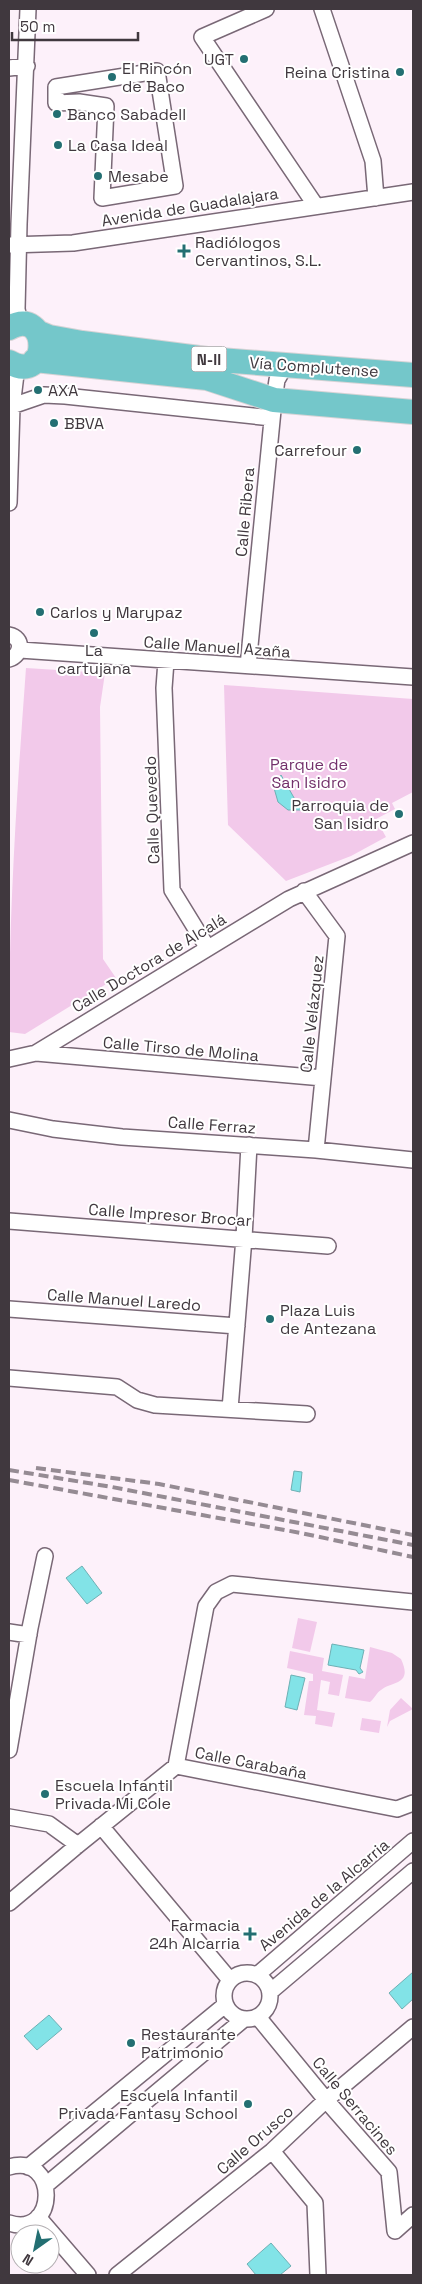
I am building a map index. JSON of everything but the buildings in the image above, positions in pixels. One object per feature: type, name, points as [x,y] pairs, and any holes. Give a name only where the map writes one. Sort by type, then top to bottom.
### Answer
[{"type":"main road","points":[[20,363],[41,350],[40,337],[22,328]]},
{"type":"main road","name":"Vía Complutense","points":[[22,328],[49,337],[82,343],[207,359],[413,374]]},
{"type":"main road","name":"Vía Complutense","points":[[20,363],[207,378],[273,409],[413,412]]},
{"type":"street","points":[[22,328],[17,309],[14,245],[28,66],[28,9]]},
{"type":"street","points":[[266,9],[202,37],[316,206]]},
{"type":"street","points":[[322,9],[373,161],[376,198]]},
{"type":"street","points":[[9,68],[28,66]]},
{"type":"street","points":[[157,71],[175,186],[102,198],[106,106],[84,102],[56,103],[56,87],[157,71]]},
{"type":"street","name":"Avenida de Guadalajara","points":[[14,245],[73,243],[413,192]]},
{"type":"street","points":[[9,503],[10,407],[20,363]]},
{"type":"street","name":"Calle Ribera","points":[[248,666],[273,409],[277,380],[286,364]]},
{"type":"street","name":"Vía Complutense","points":[[10,407],[44,395],[273,409]]},
{"type":"street","points":[[9,635],[14,636],[19,642],[14,654]]},
{"type":"street","name":"Calle Manuel Azaña","points":[[14,654],[166,661],[413,677]]},
{"type":"street","name":"Calle Quevedo","points":[[166,661],[164,688],[172,890],[207,947]]},
{"type":"street","name":"Calle Doctora de Alcalá","points":[[9,1058],[36,1053],[207,947],[304,891],[413,843]]},
{"type":"street","name":"Calle Velázquez","points":[[304,891],[337,936],[316,1150]]},
{"type":"street","name":"Calle Tirso de Molina","points":[[36,1053],[323,1078]]},
{"type":"street","name":"Calle Ferraz","points":[[9,1120],[53,1130],[122,1137],[316,1150],[413,1160]]},
{"type":"street","points":[[230,1409],[244,1238],[249,1145]]},
{"type":"street","name":"Calle Impresor Brocar","points":[[9,1221],[328,1246]]},
{"type":"street","name":"Calle Manuel Laredo","points":[[9,1308],[237,1326]]},
{"type":"street","points":[[9,1378],[117,1387],[137,1400],[155,1405],[307,1414]]},
{"type":"street","points":[[9,1750],[28,1635],[46,1556]]},
{"type":"street","points":[[176,1766],[206,1606],[216,1592],[232,1584],[413,1602]]},
{"type":"street","points":[[9,1632],[28,1635]]},
{"type":"street","name":"Calle Carabaña","points":[[9,1903],[78,1844],[176,1766],[397,1809],[413,1803]]},
{"type":"street","points":[[9,1817],[49,1824],[78,1844]]},
{"type":"street","points":[[101,1826],[230,1980],[224,1992],[225,2005],[236,2017],[251,2018]]},
{"type":"street","name":"Avenida de la Alcarria","points":[[257,1975],[413,1841]]},
{"type":"street","points":[[46,2185],[268,2006],[270,1992],[413,1871]]},
{"type":"street","name":"Avenida de la Alcarria","points":[[230,1980],[242,1973],[257,1975],[268,1985],[270,1992]]},
{"type":"street","points":[[28,2167],[225,2005]]},
{"type":"street","name":"Calle Serracines","points":[[251,2018],[389,2172],[396,2230],[413,2215]]},
{"type":"street","name":"Calle Orusco","points":[[117,2275],[272,2151],[326,2100],[413,2027]]},
{"type":"street","points":[[272,2151],[316,2203],[318,2275]]},
{"type":"street","points":[[9,2167],[28,2167],[35,2172],[46,2185],[47,2202],[38,2217],[21,2225],[9,2223]]},
{"type":"street","points":[[38,2217],[88,2275]]},
{"type":"green space","points":[[26,668],[105,673],[100,707],[103,959],[116,978],[25,1034],[9,1032],[14,850]]},
{"type":"green space","name":"Parque de San Isidro","points":[[224,685],[413,699],[413,792],[392,803],[395,809],[376,819],[386,837],[351,856],[286,881],[228,825]]},
{"type":"green space","points":[[298,1618],[317,1622],[310,1652],[292,1648]]},
{"type":"green space","points":[[370,1647],[392,1653],[401,1659],[405,1674],[400,1681],[380,1691],[370,1702],[345,1698],[349,1676],[365,1679]]},
{"type":"green space","points":[[290,1651],[324,1658],[322,1671],[343,1675],[339,1696],[328,1694],[330,1682],[321,1680],[317,1710],[335,1713],[332,1727],[315,1724],[316,1716],[304,1715],[309,1681],[313,1681],[313,1674],[287,1668]]},
{"type":"green space","points":[[401,1698],[413,1709],[390,1721],[387,1727],[390,1710]]},
{"type":"green space","points":[[362,1718],[381,1721],[379,1733],[360,1730]]},
{"type":"water","points":[[281,775],[301,810],[288,810],[278,802],[274,788]]},
{"type":"water","points":[[294,1471],[302,1472],[300,1492],[291,1490]]},
{"type":"water","points":[[82,1566],[102,1593],[87,1604],[66,1578]]},
{"type":"water","points":[[332,1644],[364,1650],[360,1668],[363,1672],[359,1674],[356,1670],[328,1665]]},
{"type":"water","points":[[291,1675],[305,1678],[297,1710],[285,1707]]},
{"type":"water","points":[[413,1972],[413,1999],[402,2009],[389,1993]]},
{"type":"water","points":[[49,2015],[62,2029],[37,2050],[24,2036]]},
{"type":"water","points":[[271,2243],[291,2266],[280,2275],[256,2275],[247,2264]]},
{"type":"railway","points":[[36,1468],[159,1484],[413,1535]]},
{"type":"railway","points":[[9,1470],[112,1487],[413,1545]]},
{"type":"railway","points":[[9,1480],[301,1533],[413,1557]]},
{"type":"place","name":"UGT","points":[[244,59]]},
{"type":"place","name":"Reina Cristina","points":[[400,72]]},
{"type":"place","name":"El Rincón de Baco","points":[[112,77]]},
{"type":"place","name":"Banco Sabadell","points":[[57,114]]},
{"type":"place","name":"La Casa Ideal","points":[[58,145]]},
{"type":"place","name":"Mesabe","points":[[98,176]]},
{"type":"place","name":"Radiólogos Cervantinos, S.L.","points":[[184,251]]},
{"type":"place","name":"AXA","points":[[38,390]]},
{"type":"place","name":"BBVA","points":[[54,423]]},
{"type":"place","name":"Carrefour","points":[[357,450]]},
{"type":"place","name":"Carlos y Marypaz","points":[[40,612]]},
{"type":"place","name":"La cartujana","points":[[94,633]]},
{"type":"place","name":"Parroquia de San Isidro","points":[[399,814]]},
{"type":"place","name":"Plaza Luis de Antezana","points":[[270,1319]]},
{"type":"place","name":"Escuela Infantil Privada Mi Cole","points":[[45,1794]]},
{"type":"place","name":"Farmacia 24h Alcarria","points":[[250,1934]]},
{"type":"place","name":"Restaurante Patrimonio","points":[[131,2043]]},
{"type":"place","name":"Escuela Infantil Privada Fantasy School","points":[[248,2104]]}]
